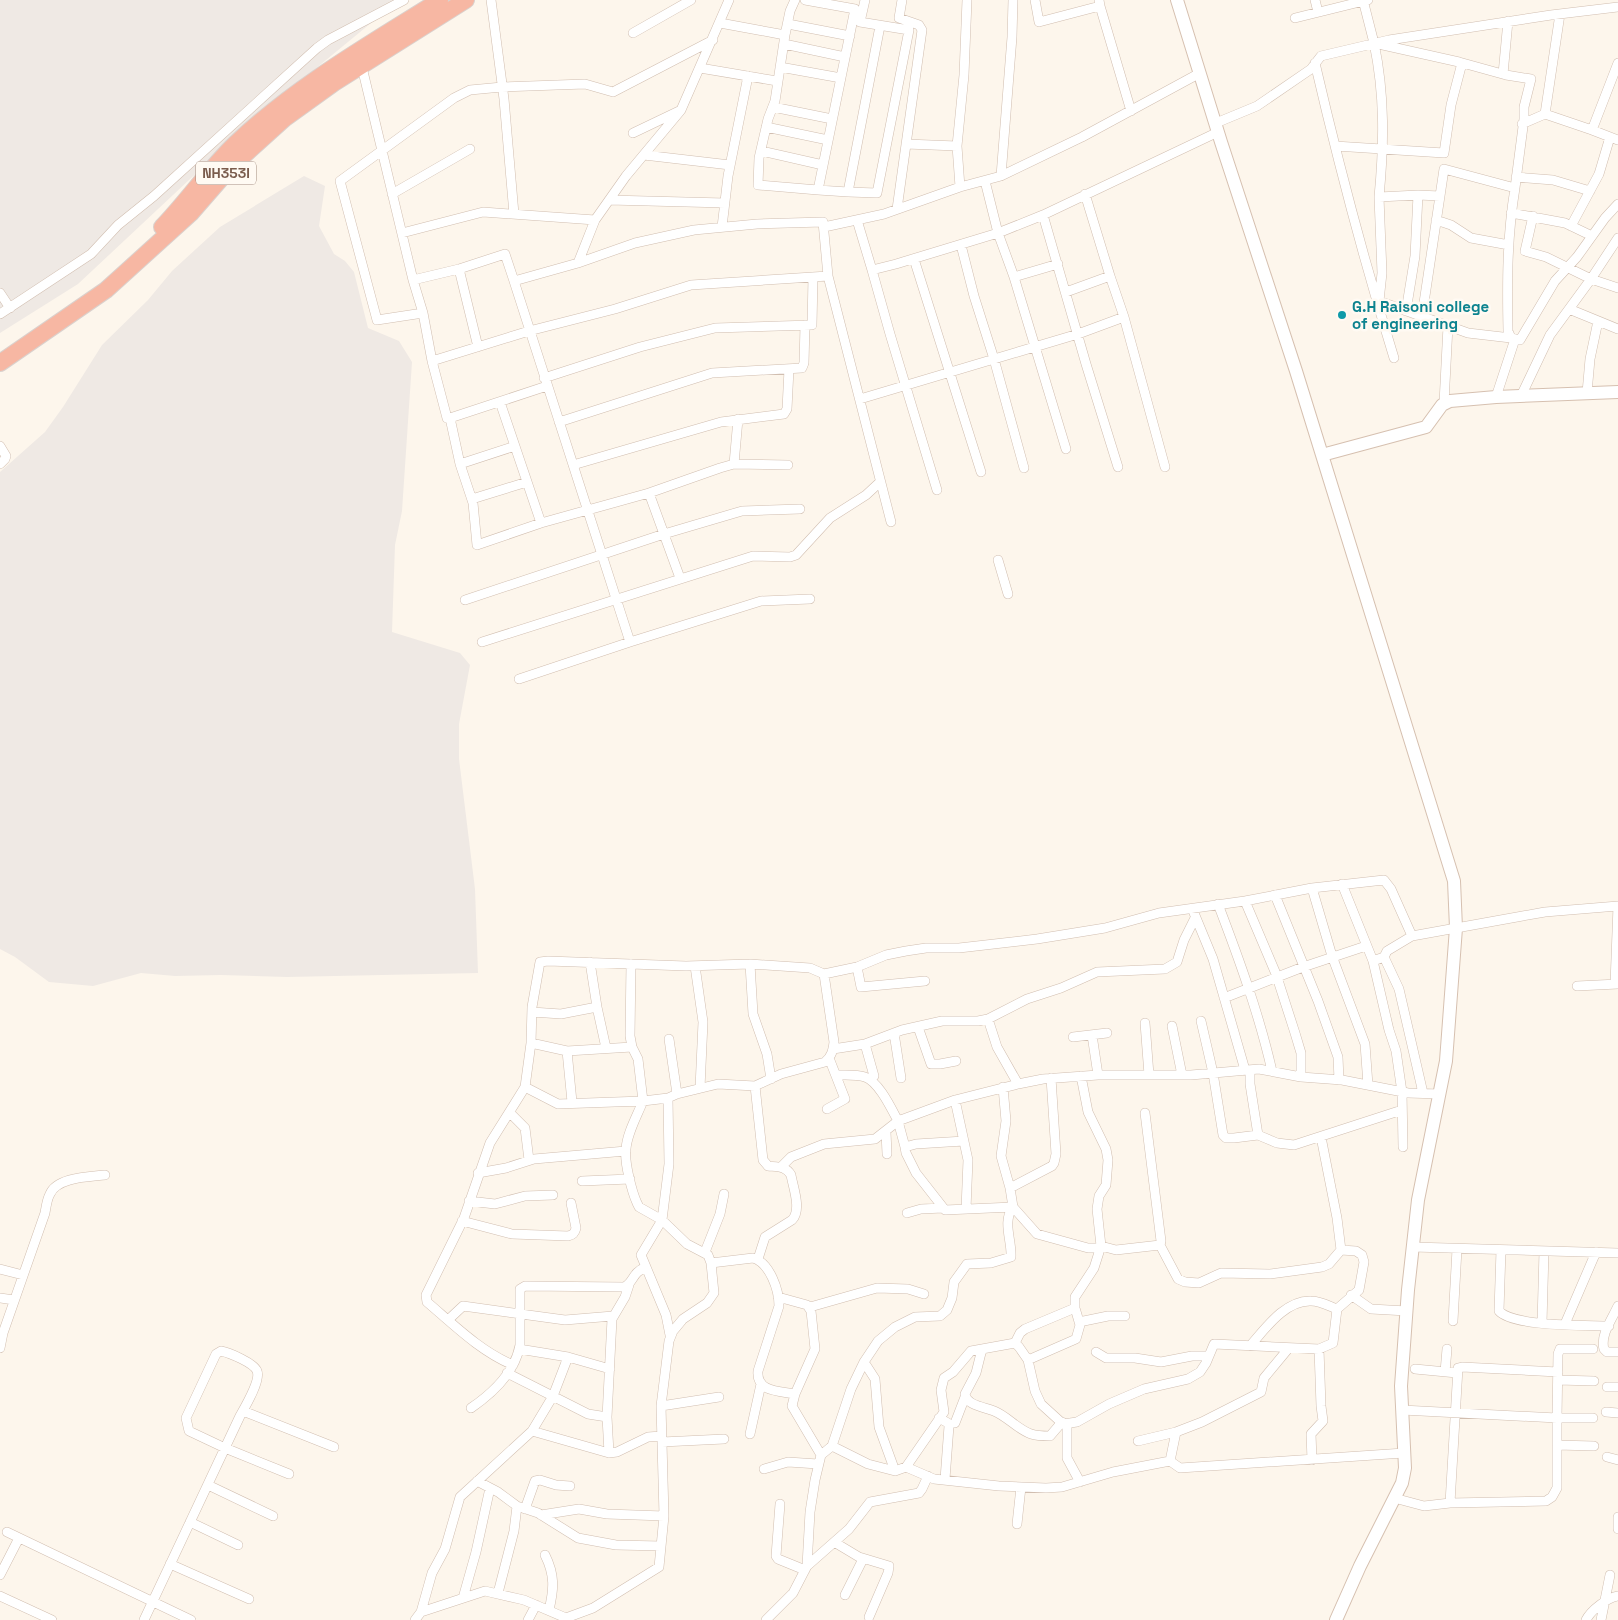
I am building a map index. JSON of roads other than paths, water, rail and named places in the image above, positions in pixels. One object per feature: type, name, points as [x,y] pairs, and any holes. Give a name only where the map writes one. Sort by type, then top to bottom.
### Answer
[{"type":"highway","name":"NH353I","points":[[0,363],[112,285],[191,213],[231,167],[248,151],[359,59],[440,0]]},
{"type":"highway","name":"NH353I","points":[[0,350],[102,284],[143,246],[182,205],[235,144],[286,101],[466,0]]},
{"type":"street","points":[[0,314],[91,254],[118,225],[154,196],[322,44],[404,0]]},
{"type":"street","points":[[492,0],[514,214]]},
{"type":"street","points":[[634,33],[691,0]]},
{"type":"street","points":[[578,263],[595,220],[644,155],[682,110],[729,0]]},
{"type":"street","points":[[795,0],[790,11],[785,35],[777,81],[776,101],[766,127],[761,151],[758,185],[877,193],[909,30],[860,22],[865,0]]},
{"type":"street","points":[[805,0],[825,2],[855,10],[818,190]]},
{"type":"street","points":[[897,209],[922,30],[919,25],[899,18],[902,0]]},
{"type":"street","points":[[960,187],[957,146],[964,75],[967,0]]},
{"type":"street","points":[[1001,176],[1012,37],[1013,0]]},
{"type":"street","points":[[1035,0],[1039,22],[1100,3],[1131,111]]},
{"type":"street","points":[[1177,0],[1322,455],[1454,881],[1456,928],[1446,1062],[1418,1200],[1407,1312],[1401,1386],[1405,1468],[1402,1483],[1360,1566],[1336,1620]]},
{"type":"street","points":[[1315,0],[1318,12]]},
{"type":"street","points":[[1296,18],[1365,0],[1380,73],[1384,150],[1379,197],[1382,273],[1377,300]]},
{"type":"street","points":[[872,270],[998,234],[1043,215],[1257,106],[1310,69],[1321,56],[1374,43],[1508,21],[1618,7]]},
{"type":"street","points":[[1545,114],[1560,14]]},
{"type":"street","points":[[1502,74],[1508,21]]},
{"type":"street","points":[[720,23],[785,35]]},
{"type":"street","points":[[788,24],[850,36]]},
{"type":"street","points":[[848,192],[880,26]]},
{"type":"street","points":[[423,312],[377,320],[340,181],[460,94],[470,90],[585,84],[613,92],[713,40]]},
{"type":"street","points":[[1374,43],[1502,74],[1531,79],[1524,107],[1508,245],[1508,331],[1513,338]]},
{"type":"street","points":[[784,44],[845,58]]},
{"type":"street","points":[[359,59],[413,280],[423,312],[432,361],[447,418],[450,418],[460,464],[472,499],[477,545],[541,523],[650,494],[734,464],[788,465]]},
{"type":"street","points":[[1315,63],[1334,146],[1394,358]]},
{"type":"street","points":[[1422,316],[1444,170],[1444,153],[1449,114],[1462,63]]},
{"type":"street","points":[[1592,130],[1618,63]]},
{"type":"street","points":[[780,67],[841,78]]},
{"type":"street","points":[[700,68],[777,81]]},
{"type":"street","points":[[824,227],[897,209],[960,187],[1001,176],[1082,137],[1200,73]]},
{"type":"street","points":[[722,227],[730,164],[748,76]]},
{"type":"street","points":[[773,107],[832,119]]},
{"type":"street","points":[[633,133],[682,110]]},
{"type":"street","points":[[1522,124],[1545,114],[1614,139],[1602,167],[1571,226]]},
{"type":"street","points":[[766,127],[828,140]]},
{"type":"street","points":[[906,144],[957,146]]},
{"type":"street","points":[[1334,146],[1444,153]]},
{"type":"street","points":[[392,194],[470,149]]},
{"type":"street","points":[[761,151],[823,165]]},
{"type":"street","points":[[644,155],[730,164]]},
{"type":"street","points":[[1444,170],[1515,188]]},
{"type":"street","points":[[1516,177],[1546,179],[1590,191]]},
{"type":"street","points":[[985,180],[998,234],[1014,277],[1066,449]]},
{"type":"street","points":[[1085,194],[1124,317],[1165,467]]},
{"type":"street","points":[[1406,311],[1415,256],[1418,195]]},
{"type":"street","points":[[1379,197],[1440,196]]},
{"type":"street","points":[[609,200],[724,203]]},
{"type":"street","points":[[1377,300],[1468,333],[1520,340],[1554,281],[1577,257],[1605,218],[1618,204]]},
{"type":"street","points":[[402,233],[483,212],[595,220]]},
{"type":"street","points":[[1511,213],[1533,216],[1571,226],[1592,236]]},
{"type":"street","points":[[1043,215],[1118,467]]},
{"type":"street","points":[[1533,216],[1524,250],[1546,257],[1591,279],[1618,288]]},
{"type":"street","points":[[857,220],[937,490]]},
{"type":"street","points":[[1436,220],[1450,225],[1470,238],[1508,245]]},
{"type":"street","points":[[514,281],[578,263],[635,243],[694,230],[823,222],[828,276],[891,522]]},
{"type":"street","points":[[1521,396],[1544,346],[1618,238]]},
{"type":"street","points":[[961,245],[1024,468]]},
{"type":"street","points":[[413,280],[459,269],[505,254],[630,642]]},
{"type":"street","points":[[914,259],[981,472]]},
{"type":"street","points":[[1014,277],[1058,264]]},
{"type":"street","points":[[459,269],[478,347]]},
{"type":"street","points":[[432,361],[530,331],[615,309],[691,285],[828,276]]},
{"type":"street","points":[[1066,292],[1110,276]]},
{"type":"street","points":[[450,418],[500,402],[546,382],[640,347],[715,328],[812,324],[813,277]]},
{"type":"street","points":[[0,293],[10,308]]},
{"type":"street","points":[[1569,309],[1618,329]]},
{"type":"street","points":[[860,399],[1078,334],[1124,317]]},
{"type":"street","points":[[1587,393],[1589,364],[1598,321]]},
{"type":"street","points":[[559,422],[712,373],[802,368],[805,325]]},
{"type":"street","points":[[1322,455],[1426,427],[1444,403],[1448,326]]},
{"type":"street","points":[[1496,397],[1513,338]]},
{"type":"street","points":[[573,465],[721,422],[781,415],[786,412],[789,369]]},
{"type":"street","points":[[1444,403],[1496,397],[1618,392]]},
{"type":"street","points":[[500,402],[541,523]]},
{"type":"street","points":[[734,464],[738,419]]},
{"type":"street","points":[[0,446],[6,458],[0,464]]},
{"type":"street","points":[[460,464],[515,446]]},
{"type":"street","points":[[472,499],[527,482]]},
{"type":"street","points":[[482,642],[753,556],[790,557],[796,555],[830,518],[866,495],[880,482]]},
{"type":"street","points":[[650,494],[680,578]]},
{"type":"street","points":[[465,600],[664,534],[742,511],[800,509]]},
{"type":"street","points":[[998,560],[1008,594]]},
{"type":"street","points":[[519,679],[761,600],[810,599]]},
{"type":"street","points":[[513,1365],[491,1355],[427,1302],[426,1295],[462,1222],[492,1138],[525,1088],[531,1043],[532,1012],[540,962],[695,966],[750,964],[810,968],[824,974],[857,967],[886,955],[906,951],[926,948],[959,948],[1037,939],[1105,928],[1158,913],[1312,888],[1384,880],[1392,889],[1412,936]]},
{"type":"street","points":[[1342,884],[1372,961],[1396,1051],[1402,1092],[1403,1147]]},
{"type":"street","points":[[1312,888],[1333,957],[1365,1044],[1368,1085]]},
{"type":"street","points":[[1275,894],[1338,1057],[1339,1080]]},
{"type":"street","points":[[1246,900],[1277,977],[1301,1053],[1301,1076]]},
{"type":"street","points":[[1218,904],[1250,988],[1264,1033],[1272,1071]]},
{"type":"street","points":[[1372,961],[1384,957],[1387,951],[1412,936],[1567,909],[1618,906],[1616,984],[1577,986]]},
{"type":"street","points":[[1192,908],[1213,959],[1247,1070],[1258,1135]]},
{"type":"street","points":[[525,1088],[558,1104],[572,1102],[643,1101],[672,1096],[718,1084],[755,1086],[781,1074],[825,1062],[831,1054],[894,1033],[942,1021],[978,1021],[988,1019],[1027,999],[1061,988],[1097,972],[1165,969],[1177,962],[1184,940],[1195,918]]},
{"type":"street","points":[[1224,998],[1303,967],[1366,946]]},
{"type":"street","points":[[1384,957],[1398,989],[1423,1094]]},
{"type":"street","points":[[590,962],[606,1048]]},
{"type":"street","points":[[631,964],[630,1036],[632,1047],[638,1059],[643,1101],[626,1151],[635,1199],[639,1207],[662,1220],[683,1242],[704,1252],[710,1258],[711,1263],[713,1297],[686,1316],[670,1335]]},
{"type":"street","points":[[750,964],[753,1014],[767,1054],[771,1079]]},
{"type":"street","points":[[695,966],[703,1022],[700,1088]]},
{"type":"street","points":[[857,967],[861,987],[925,981]]},
{"type":"street","points":[[824,974],[831,1054],[845,1099],[827,1109]]},
{"type":"street","points":[[532,1012],[561,1014],[597,1007]]},
{"type":"street","points":[[988,1019],[997,1047],[1018,1084]]},
{"type":"street","points":[[1201,1021],[1226,1138],[1258,1135],[1277,1143],[1294,1145],[1402,1110]]},
{"type":"street","points":[[1145,1023],[1149,1075]]},
{"type":"street","points":[[1172,1026],[1182,1075]]},
{"type":"street","points":[[918,1027],[931,1064],[956,1061]]},
{"type":"street","points":[[894,1033],[901,1078]]},
{"type":"street","points":[[1073,1037],[1108,1033]]},
{"type":"street","points":[[1092,1035],[1098,1075]]},
{"type":"street","points":[[421,1612],[485,1591],[498,1593],[536,1605],[566,1619],[593,1608],[659,1567],[664,1516],[661,1406],[670,1335],[666,1315],[641,1255],[662,1220],[669,1164],[672,1096],[669,1039]]},
{"type":"street","points":[[531,1043],[567,1050],[632,1047]]},
{"type":"street","points":[[865,1044],[874,1076]]},
{"type":"street","points":[[567,1050],[572,1102]]},
{"type":"street","points":[[781,1167],[791,1157],[824,1144],[875,1139],[898,1121],[954,1100],[1051,1078],[1098,1075],[1182,1075],[1259,1069],[1339,1080],[1402,1092],[1439,1094]]},
{"type":"street","points":[[836,1075],[862,1076],[870,1080],[880,1091],[898,1121],[906,1153],[916,1172],[943,1208]]},
{"type":"street","points":[[1028,1360],[1076,1339],[1079,1322],[1074,1308],[1075,1297],[1094,1268],[1101,1246],[1096,1209],[1099,1196],[1106,1185],[1108,1160],[1106,1149],[1088,1112],[1081,1076]]},
{"type":"street","points":[[1010,1188],[1052,1166],[1054,1163],[1056,1154],[1051,1078]]},
{"type":"street","points":[[755,1086],[764,1160],[768,1166],[781,1167],[788,1170],[791,1174],[797,1208],[796,1216],[765,1237],[758,1259]]},
{"type":"street","points":[[1004,1088],[1006,1120],[1000,1156],[1010,1188],[1013,1206],[1037,1234],[1088,1248],[1101,1246],[1116,1250],[1160,1245]]},
{"type":"street","points":[[954,1100],[968,1160],[966,1210]]},
{"type":"street","points":[[510,1113],[525,1128],[529,1160]]},
{"type":"street","points":[[1145,1114],[1157,1203],[1160,1245],[1178,1279],[1185,1282],[1199,1283],[1221,1273],[1270,1274],[1322,1267],[1329,1264],[1341,1250],[1337,1218],[1321,1137]]},
{"type":"street","points":[[886,1132],[886,1154]]},
{"type":"street","points":[[906,1147],[916,1144],[964,1141]]},
{"type":"street","points":[[478,1173],[506,1168],[539,1158],[626,1151]]},
{"type":"street","points":[[0,1348],[2,1332],[45,1213],[50,1193],[56,1185],[72,1179],[105,1175]]},
{"type":"street","points":[[582,1181],[630,1179]]},
{"type":"street","points":[[704,1252],[720,1214],[724,1194]]},
{"type":"street","points":[[469,1201],[495,1204],[525,1196],[553,1195]]},
{"type":"street","points":[[462,1222],[512,1234],[572,1235],[576,1228],[571,1203]]},
{"type":"street","points":[[907,1213],[921,1209],[966,1210],[1013,1206]]},
{"type":"street","points":[[806,1568],[810,1512],[820,1459],[832,1446],[851,1389],[864,1362],[878,1341],[895,1328],[915,1318],[940,1316],[947,1310],[952,1298],[954,1282],[967,1264],[991,1264],[1011,1257],[1012,1248],[1008,1214],[1013,1206]]},
{"type":"street","points":[[1413,1247],[1618,1253]]},
{"type":"street","points":[[1453,1321],[1457,1249]]},
{"type":"street","points":[[965,1397],[968,1401],[997,1412],[1027,1432],[1034,1435],[1050,1436],[1064,1423],[1078,1422],[1109,1404],[1144,1389],[1188,1379],[1200,1372],[1214,1344],[1319,1350],[1333,1343],[1338,1309],[1351,1295],[1359,1290],[1364,1262],[1362,1255],[1356,1251],[1341,1250]]},
{"type":"street","points":[[1501,1250],[1499,1311],[1502,1314],[1513,1319],[1542,1323],[1609,1326]]},
{"type":"street","points":[[1542,1323],[1544,1251]]},
{"type":"street","points":[[1565,1324],[1596,1252]]},
{"type":"street","points":[[711,1263],[749,1258],[758,1259],[765,1264],[770,1272],[778,1297],[778,1312],[757,1378],[761,1384],[770,1390],[795,1394]]},
{"type":"street","points":[[609,1453],[607,1417],[613,1316],[625,1297],[636,1271],[646,1267]]},
{"type":"street","points":[[0,1269],[23,1275]]},
{"type":"street","points":[[471,1408],[490,1395],[513,1365],[519,1350],[520,1289],[525,1286],[624,1286],[629,1284]]},
{"type":"street","points":[[778,1297],[797,1301],[810,1308],[877,1288],[908,1289],[924,1294]]},
{"type":"street","points":[[1351,1295],[1371,1309],[1407,1312]]},
{"type":"street","points":[[0,1298],[14,1300]]},
{"type":"street","points":[[1250,1346],[1277,1315],[1285,1309],[1311,1301],[1338,1309]]},
{"type":"street","points":[[448,1320],[463,1306],[570,1320],[613,1316]]},
{"type":"street","points":[[1618,1306],[1603,1337],[1604,1349],[1607,1352],[1618,1352]]},
{"type":"street","points":[[810,1308],[815,1349],[792,1401],[793,1410],[820,1459]]},
{"type":"street","points":[[1015,1343],[1020,1332],[1025,1329],[1074,1308]]},
{"type":"street","points":[[1079,1322],[1108,1316],[1125,1316]]},
{"type":"street","points":[[832,1446],[868,1464],[895,1471],[906,1467],[944,1412],[941,1390],[944,1378],[953,1372],[971,1351],[1015,1343],[1020,1347],[1028,1360],[1035,1391],[1041,1404],[1064,1423],[1067,1458],[1080,1482]]},
{"type":"street","points":[[955,1424],[966,1391],[977,1370],[982,1349]]},
{"type":"street","points":[[1138,1441],[1176,1432],[1202,1422],[1261,1392],[1264,1378],[1288,1349]]},
{"type":"street","points":[[1445,1372],[1447,1349]]},
{"type":"street","points":[[1394,1498],[1424,1506],[1450,1503],[1546,1501],[1552,1497],[1557,1488],[1557,1418],[1560,1349],[1593,1350]]},
{"type":"street","points":[[519,1350],[568,1357],[610,1369]]},
{"type":"street","points":[[1312,1460],[1311,1434],[1323,1421],[1320,1400],[1319,1350]]},
{"type":"street","points":[[144,1620],[225,1448],[258,1380],[258,1372],[253,1365],[228,1352],[221,1351],[216,1354],[186,1418],[189,1430],[225,1448],[289,1474]]},
{"type":"street","points":[[1096,1352],[1106,1358],[1135,1358],[1161,1362],[1192,1356],[1209,1356]]},
{"type":"street","points":[[415,1620],[421,1612],[432,1574],[445,1549],[458,1501],[463,1494],[532,1431],[553,1396],[568,1357]]},
{"type":"street","points":[[864,1362],[875,1379],[879,1427],[895,1471]]},
{"type":"street","points":[[1450,1503],[1458,1368],[1462,1366],[1594,1381]]},
{"type":"street","points":[[1415,1369],[1457,1373]]},
{"type":"street","points":[[507,1373],[588,1414],[607,1417]]},
{"type":"street","points":[[750,1434],[761,1384]]},
{"type":"street","points":[[1607,1388],[1618,1387]]},
{"type":"street","points":[[661,1406],[719,1397]]},
{"type":"street","points":[[1402,1410],[1557,1418],[1593,1418]]},
{"type":"street","points":[[243,1411],[334,1447]]},
{"type":"street","points":[[1606,1412],[1618,1413]]},
{"type":"street","points":[[939,1418],[948,1423],[949,1426],[945,1479]]},
{"type":"street","points":[[532,1431],[609,1453],[617,1452],[648,1437],[661,1439],[724,1439]]},
{"type":"street","points":[[1170,1461],[1176,1432]]},
{"type":"street","points":[[1557,1445],[1594,1446]]},
{"type":"street","points":[[906,1467],[934,1479],[1021,1487],[1062,1487],[1114,1472],[1170,1461],[1180,1468],[1404,1453]]},
{"type":"street","points":[[1606,1457],[1618,1460]]},
{"type":"street","points":[[764,1469],[788,1462],[820,1459]]},
{"type":"street","points":[[766,1620],[793,1593],[806,1568],[853,1525],[870,1502],[918,1493],[928,1476]]},
{"type":"street","points":[[498,1593],[521,1508],[535,1481],[540,1480],[556,1485],[570,1486]]},
{"type":"street","points":[[477,1481],[521,1508],[541,1515],[578,1538],[616,1545],[661,1546]]},
{"type":"street","points":[[208,1485],[273,1516]]},
{"type":"street","points":[[1017,1524],[1021,1487]]},
{"type":"street","points":[[463,1598],[476,1552],[490,1488]]},
{"type":"street","points":[[780,1504],[776,1556],[778,1559],[806,1568]]},
{"type":"street","points":[[541,1515],[579,1509],[607,1514],[664,1516]]},
{"type":"street","points":[[1618,1517],[1618,1529]]},
{"type":"street","points":[[190,1522],[238,1545]]},
{"type":"street","points":[[7,1532],[191,1620]]},
{"type":"street","points":[[0,1575],[19,1538]]},
{"type":"street","points":[[834,1542],[863,1559],[889,1566],[888,1573],[869,1617]]},
{"type":"street","points":[[545,1555],[554,1585],[549,1610]]},
{"type":"street","points":[[845,1595],[863,1559]]},
{"type":"street","points":[[170,1564],[249,1599]]},
{"type":"street","points":[[1602,1620],[1603,1604],[1610,1575]]},
{"type":"street","points":[[0,1596],[52,1620]]},
{"type":"street","points":[[1586,1620],[1589,1614],[1611,1598],[1618,1596]]},
{"type":"street","points":[[528,1620],[536,1605]]},
{"type":"place","name":"G.H Raisoni college of engineering","points":[[1342,315]]}]
